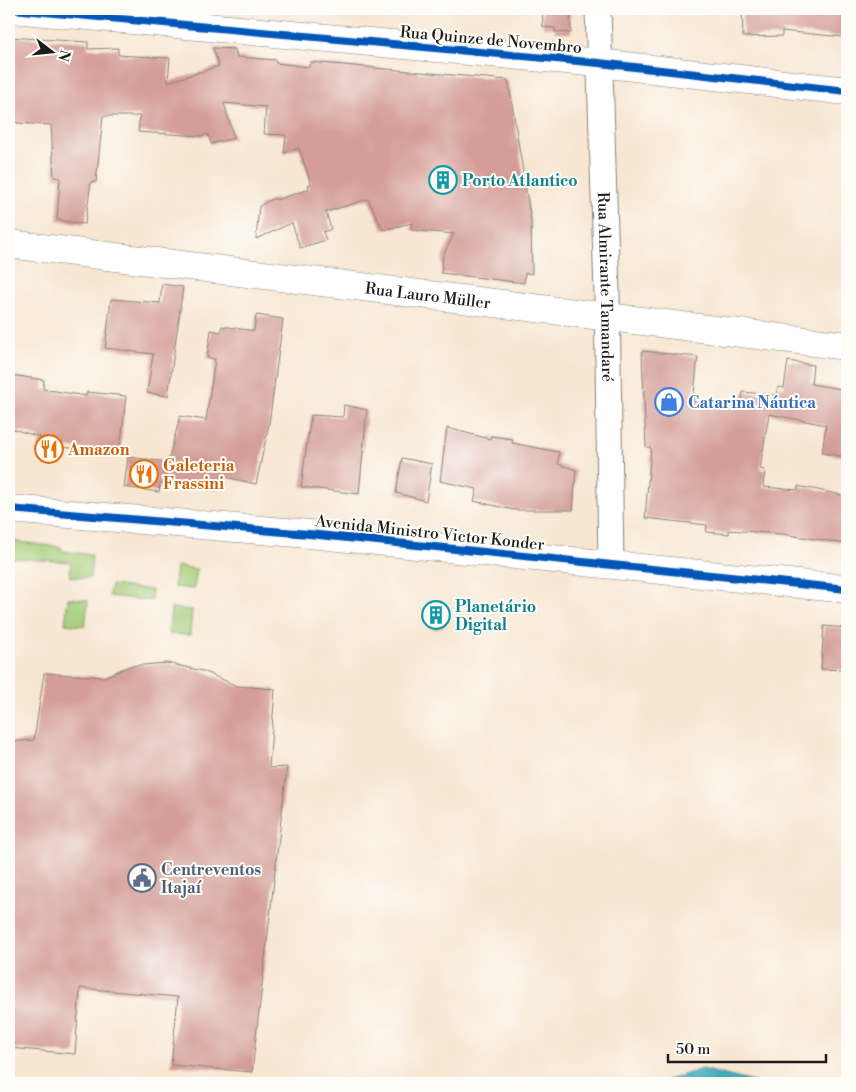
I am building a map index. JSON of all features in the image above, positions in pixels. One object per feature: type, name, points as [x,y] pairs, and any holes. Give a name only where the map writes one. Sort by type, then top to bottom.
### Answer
[{"type":"main road","name":"Rua Quinze de Novembro","points":[[12,9],[599,63],[847,91]]},
{"type":"main road","name":"Rua Lauro Müller","points":[[9,244],[847,346]]},
{"type":"main road","name":"Avenida Ministro Victor Konder","points":[[9,509],[309,534],[847,589]]},
{"type":"street","name":"Rua Almirante Tamandaré","points":[[598,9],[607,316],[611,565]]},
{"type":"green space","points":[[9,541],[61,547],[62,551],[92,555],[90,578],[70,577],[71,562],[9,558]]},
{"type":"green space","points":[[176,566],[197,569],[194,589],[174,587]]},
{"type":"green space","points":[[111,585],[152,590],[151,601],[109,596]]},
{"type":"green space","points":[[68,598],[88,600],[85,626],[65,624]]},
{"type":"green space","points":[[171,608],[192,610],[190,635],[169,634]]},
{"type":"water","points":[[702,1069],[757,1083],[659,1083]]},
{"type":"building","points":[[542,9],[570,9],[571,33],[555,32],[555,28],[543,27]]},
{"type":"building","points":[[742,9],[846,9],[843,37],[782,31],[782,36],[743,37]]},
{"type":"building","points":[[9,37],[88,42],[88,49],[118,48],[118,55],[170,58],[168,82],[219,66],[213,48],[235,49],[237,57],[276,60],[276,63],[309,67],[310,62],[508,80],[531,221],[532,274],[525,273],[524,283],[441,273],[443,256],[454,234],[411,230],[412,223],[383,230],[368,199],[326,212],[331,229],[323,232],[326,240],[300,248],[292,223],[256,239],[259,206],[275,198],[276,200],[309,189],[308,185],[311,184],[299,148],[284,153],[286,135],[264,134],[266,107],[224,103],[234,138],[211,144],[208,134],[201,136],[138,132],[140,116],[103,116],[96,182],[91,182],[85,224],[57,220],[60,178],[54,177],[51,125],[17,123],[9,104]]},
{"type":"building","points":[[162,284],[183,287],[168,396],[147,393],[153,354],[105,348],[111,299],[160,303]]},
{"type":"building","points":[[256,315],[283,319],[269,424],[256,484],[221,476],[218,490],[160,483],[159,492],[124,487],[128,457],[168,462],[180,416],[206,420],[215,359],[207,358],[211,330],[221,332],[222,326],[254,331]]},
{"type":"building","points":[[642,351],[698,357],[693,402],[741,405],[743,392],[777,395],[778,387],[784,388],[788,361],[813,365],[811,384],[847,390],[847,457],[822,453],[826,425],[769,414],[760,469],[765,470],[763,487],[798,490],[798,486],[847,496],[847,544],[782,534],[729,530],[729,534],[706,532],[707,525],[645,518],[651,448],[646,447]]},
{"type":"building","points":[[11,375],[44,380],[43,389],[86,396],[87,392],[126,396],[120,452],[60,447],[58,458],[37,455],[40,437],[9,428]]},
{"type":"building","points":[[344,405],[367,410],[359,494],[301,487],[311,415],[343,417]]},
{"type":"building","points":[[447,428],[490,439],[491,436],[513,439],[512,443],[559,452],[558,464],[576,470],[573,510],[514,510],[474,501],[477,489],[440,481]]},
{"type":"building","points":[[402,458],[432,464],[426,501],[396,493]]},
{"type":"building","name":"Planetário Digital","points":[[431,605],[441,605],[448,612],[448,622],[441,629],[431,629],[424,622],[424,612]]},
{"type":"building","points":[[824,626],[847,628],[847,670],[821,669]]},
{"type":"building","name":"Centreventos Itajaí","points":[[167,663],[203,671],[237,686],[275,689],[269,768],[287,767],[252,1072],[171,1065],[178,997],[80,988],[75,1054],[9,1048],[9,742],[34,740],[44,673],[104,677],[130,666]]},
{"type":"cycle path","points":[[12,9],[599,63],[847,91]]},
{"type":"cycle path","points":[[9,509],[309,534],[847,589]]},
{"type":"place","name":"Porto Atlantico","points":[[443,180]]},
{"type":"place","name":"Catarina Náutica","points":[[669,402]]},
{"type":"place","name":"Amazon","points":[[49,449]]},
{"type":"place","name":"Galeteria Frassini","points":[[144,474]]},
{"type":"place","name":"Planetário Digital","points":[[436,615]]},
{"type":"place","name":"Centreventos Itajaí","points":[[142,878]]}]
